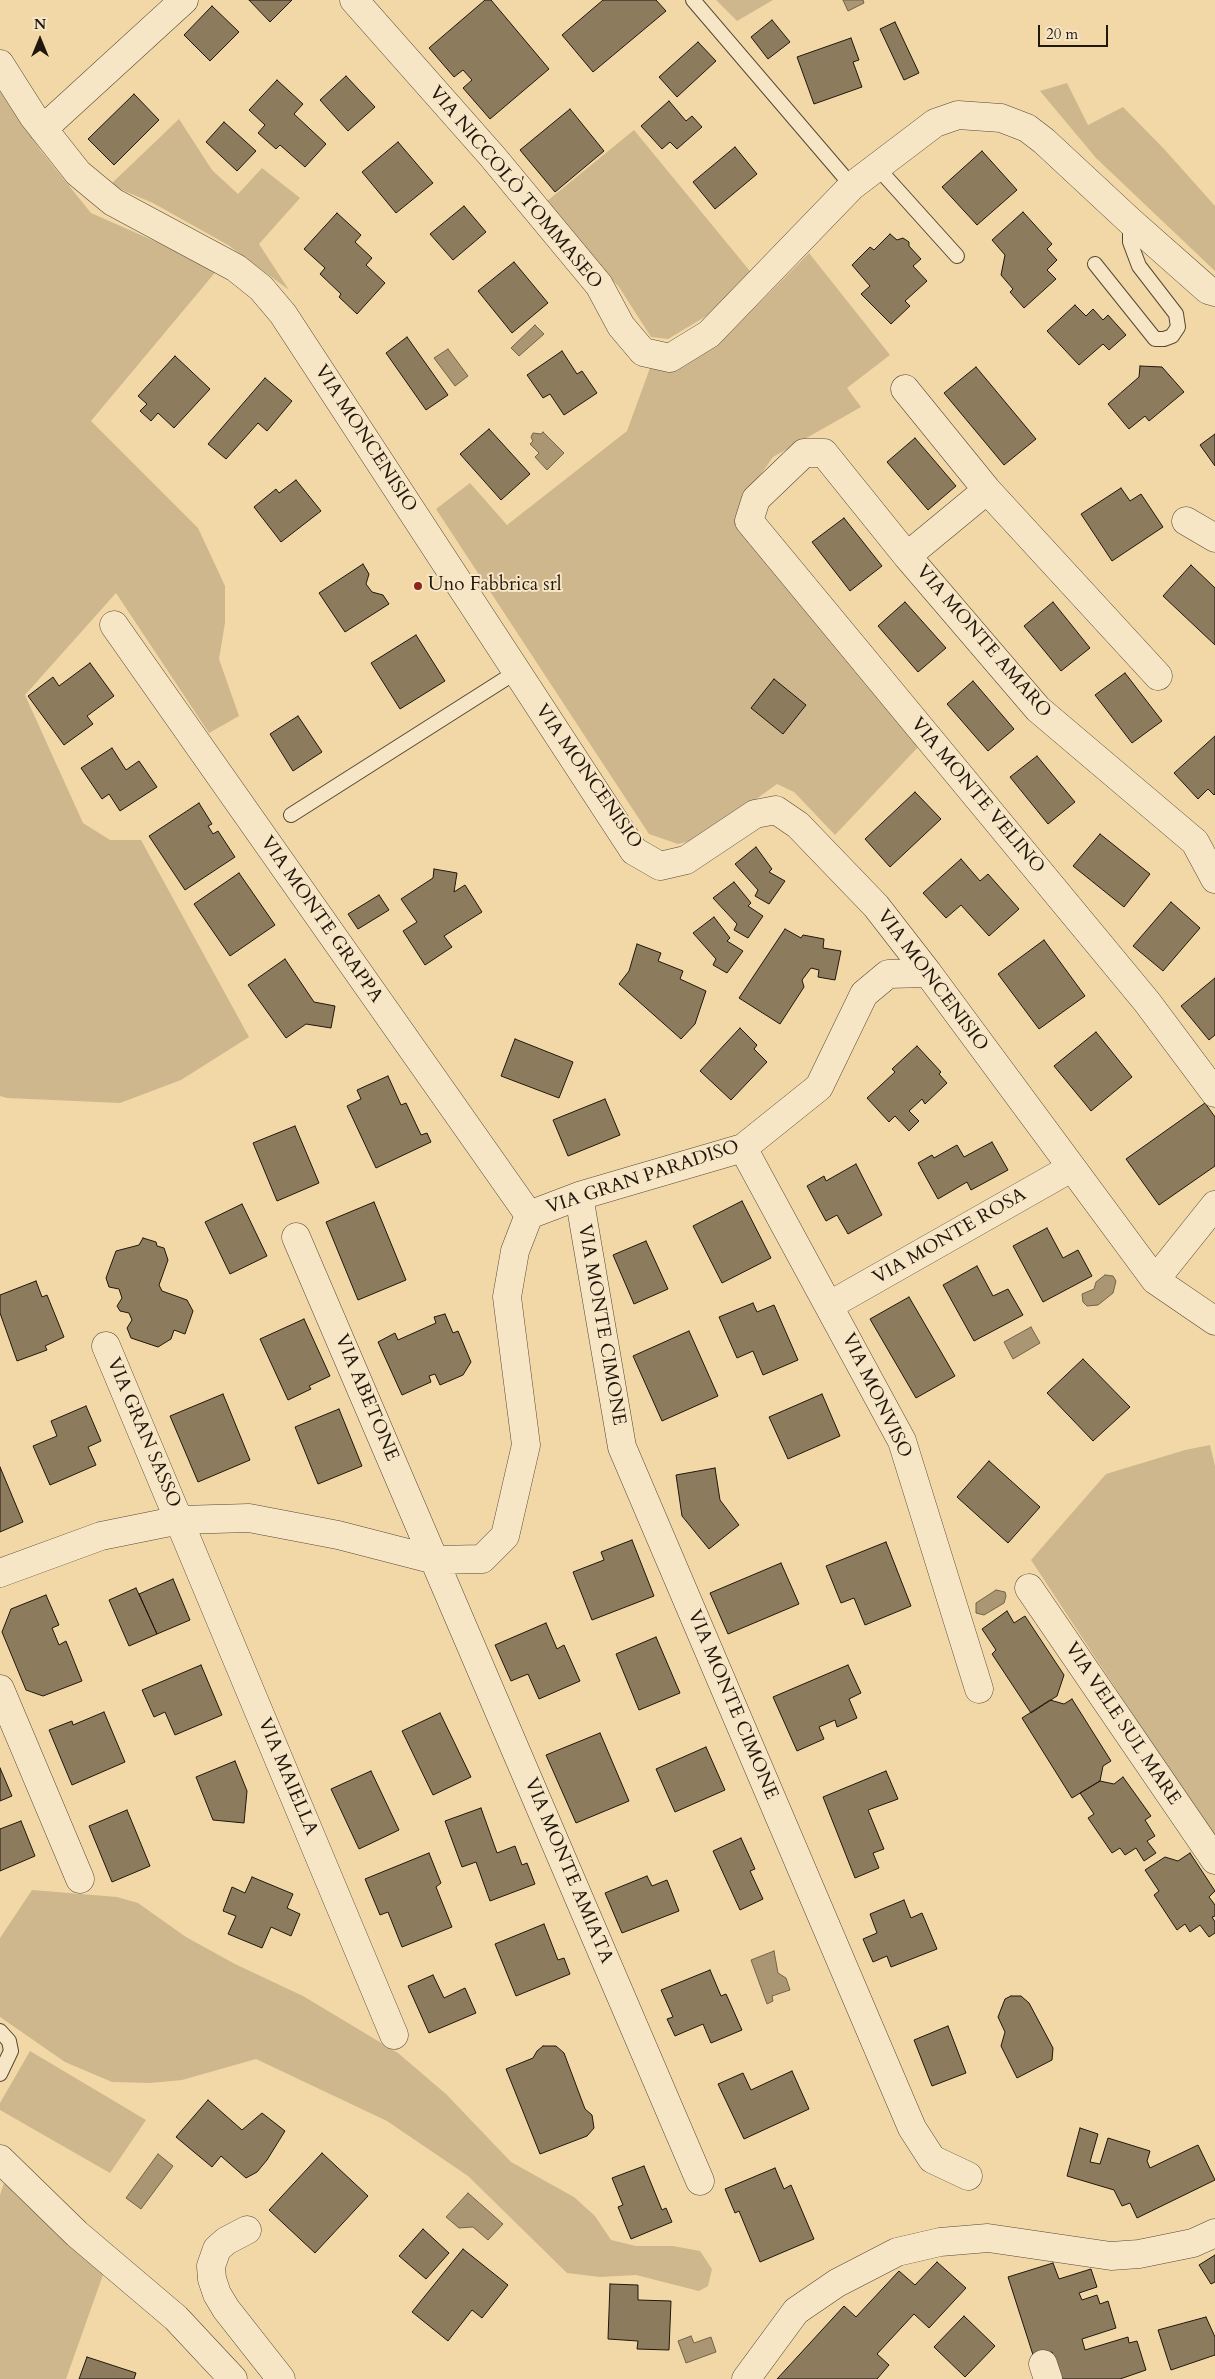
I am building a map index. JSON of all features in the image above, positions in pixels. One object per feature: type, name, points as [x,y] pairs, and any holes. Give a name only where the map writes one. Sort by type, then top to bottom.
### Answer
[{"type":"street","points":[[0,64],[43,129],[184,0]]},
{"type":"street","name":"VIA NICCOLÒ TOMMASEO","points":[[354,0],[492,156],[593,278],[621,326],[643,352],[670,358],[709,334],[852,186],[935,123],[958,115],[1001,118],[1027,128],[1044,141],[1208,290],[1215,292]]},
{"type":"street","name":"VIA MONCENISIO","points":[[43,129],[78,173],[113,202],[236,268],[261,288],[283,314],[634,851],[660,866],[686,860],[755,814],[776,810],[798,826],[876,906],[928,973],[1155,1280],[1214,1320]]},
{"type":"street","points":[[904,389],[987,490],[1158,676]]},
{"type":"street","name":"VIA MONTE AMARO","points":[[756,499],[804,453],[824,453],[907,556],[1038,709],[1196,842],[1215,879]]},
{"type":"street","points":[[907,556],[987,490]]},
{"type":"street","name":"VIA MONTE VELINO","points":[[756,499],[749,521],[1147,1002],[1215,1093]]},
{"type":"street","points":[[1186,521],[1215,538]]},
{"type":"street","name":"VIA MONTE GRAPPA","points":[[114,625],[529,1215]]},
{"type":"street","name":"VIA GRAN PARADISO","points":[[0,1574],[101,1536],[180,1520],[249,1518],[338,1535],[435,1560],[482,1559],[505,1536],[526,1445],[508,1297],[515,1251],[529,1215],[579,1196],[743,1148],[819,1087],[864,994],[888,974],[928,973]]},
{"type":"street","name":"VIA MONVISO","points":[[743,1148],[830,1305],[902,1441],[979,1689]]},
{"type":"street","name":"VIA MONTE ROSA","points":[[830,1305],[1071,1168]]},
{"type":"street","name":"VIA MONTE CIMONE","points":[[579,1196],[622,1447],[912,2128],[932,2158],[968,2176]]},
{"type":"street","points":[[1155,1280],[1215,1205]]},
{"type":"street","name":"VIA ABETONE","points":[[296,1237],[435,1560]]},
{"type":"street","name":"VIA GRAN SASSO","points":[[106,1346],[180,1520]]},
{"type":"street","name":"VIA MAIELLA","points":[[180,1520],[394,2035]]},
{"type":"street","name":"VIA MONTE AMIATA","points":[[435,1560],[700,2181]]},
{"type":"street","name":"VIA VELE SUL MARE","points":[[1030,1588],[1215,1860]]},
{"type":"street","points":[[0,1689],[80,1880]]},
{"type":"street","points":[[0,2159],[77,2234],[176,2318],[233,2379]]},
{"type":"street","points":[[247,2230],[226,2241],[217,2249],[211,2266],[212,2279],[217,2294],[226,2309],[281,2379]]},
{"type":"street","points":[[746,2379],[796,2311],[837,2283],[897,2252],[940,2242],[988,2238],[1111,2256],[1139,2254],[1193,2242],[1215,2233]]},
{"type":"lane","points":[[693,0],[852,186]]},
{"type":"lane","points":[[876,166],[957,256]]},
{"type":"lane","points":[[1095,264],[1155,339],[1164,339],[1172,336],[1178,327],[1176,314],[1139,266],[1130,242],[1130,221]]},
{"type":"lane","points":[[291,814],[516,672]]},
{"type":"lane","points":[[0,2031],[9,2040],[12,2051],[0,2074]]},
{"type":"shaded area","points":[[716,0],[773,0],[737,21]]},
{"type":"shaded area","points":[[843,0],[863,0],[864,3],[848,11]]},
{"type":"shaded area","points":[[1067,83],[1088,125],[1123,107],[1215,206],[1215,271],[1096,158],[1040,91]]},
{"type":"shaded area","points":[[0,89],[41,151],[91,213],[218,269],[91,421],[198,528],[225,586],[225,623],[219,659],[239,716],[209,733],[116,593],[25,695],[83,823],[110,840],[141,840],[249,1037],[181,1080],[120,1103],[7,1098],[0,1096]]},
{"type":"shaded area","points":[[179,119],[212,170],[238,194],[262,168],[300,198],[259,244],[289,290],[228,245],[153,203],[110,185]]},
{"type":"shaded area","points":[[634,130],[754,276],[708,315],[668,339],[651,337],[619,287],[541,206]]},
{"type":"shaded area","points":[[809,253],[890,355],[847,388],[861,407],[773,457],[752,487],[743,528],[921,744],[835,835],[794,792],[777,784],[702,838],[678,844],[649,834],[436,509],[470,483],[507,525],[627,431],[650,368],[684,365],[719,344]]},
{"type":"shaded area","points":[[535,325],[544,334],[519,356],[511,348]]},
{"type":"shaded area","points":[[448,349],[468,376],[455,386],[434,358]]},
{"type":"shaded area","points":[[543,432],[564,453],[547,470],[535,457],[539,453],[530,444],[533,441],[531,437],[533,433],[541,434]]},
{"type":"shaded area","points":[[1105,1275],[1113,1276],[1116,1281],[1113,1293],[1098,1305],[1087,1306],[1083,1302],[1082,1294],[1094,1289],[1096,1282]]},
{"type":"shaded area","points":[[1031,1327],[1040,1343],[1013,1359],[1004,1342]]},
{"type":"shaded area","points":[[1210,1445],[1215,1466],[1215,1839],[1031,1560],[1106,1474],[1185,1450]]},
{"type":"shaded area","points":[[996,1590],[1005,1592],[1004,1603],[984,1615],[976,1613],[976,1603]]},
{"type":"shaded area","points":[[32,1890],[117,1897],[138,1903],[186,1937],[235,1964],[303,1996],[398,2053],[446,2094],[511,2162],[574,2197],[595,2216],[611,2240],[636,2246],[673,2246],[700,2251],[712,2269],[708,2286],[699,2291],[636,2275],[600,2277],[567,2273],[468,2176],[387,2121],[256,2059],[182,2080],[150,2083],[112,2082],[65,2062],[0,2017],[0,1938]]},
{"type":"shaded area","points":[[774,1951],[778,1973],[786,1978],[790,1990],[772,1996],[773,2001],[767,2004],[751,1960]]},
{"type":"shaded area","points":[[30,2051],[146,2120],[110,2173],[0,2110],[0,2103]]},
{"type":"shaded area","points":[[158,2154],[173,2166],[141,2209],[126,2198]]},
{"type":"shaded area","points":[[6,2177],[104,2272],[66,2379],[0,2379],[0,2195]]},
{"type":"shaded area","points":[[468,2193],[503,2224],[488,2240],[473,2227],[459,2228],[446,2217]]},
{"type":"shaded area","points":[[691,2336],[694,2343],[711,2337],[716,2352],[686,2363],[678,2341]]},
{"type":"building","points":[[249,0],[292,0],[270,22]]},
{"type":"building","points":[[485,0],[491,0],[549,69],[490,119],[463,88],[472,80],[463,70],[454,77],[429,48]]},
{"type":"building","points":[[603,0],[656,0],[666,11],[593,72],[562,35]]},
{"type":"building","points":[[212,6],[239,32],[210,61],[184,35]]},
{"type":"building","points":[[772,20],[790,42],[768,59],[751,37]]},
{"type":"building","points":[[895,22],[919,73],[904,80],[880,29]]},
{"type":"building","points":[[851,38],[859,60],[853,62],[862,87],[814,104],[797,57]]},
{"type":"building","points":[[698,42],[716,61],[677,97],[659,77]]},
{"type":"building","points":[[346,76],[375,107],[348,131],[320,100]]},
{"type":"building","points":[[277,80],[303,104],[294,114],[326,144],[305,167],[280,145],[276,149],[258,133],[265,125],[249,110]]},
{"type":"building","points":[[134,94],[159,120],[114,165],[88,139]]},
{"type":"building","points":[[669,101],[686,121],[692,116],[702,127],[677,149],[670,142],[662,149],[641,126]]},
{"type":"building","points":[[570,109],[604,151],[555,192],[520,150]]},
{"type":"building","points":[[224,122],[256,151],[237,171],[206,142]]},
{"type":"building","points":[[398,142],[433,183],[396,213],[362,172]]},
{"type":"building","points":[[735,147],[757,174],[715,209],[693,182]]},
{"type":"building","points":[[982,151],[1017,190],[977,225],[942,187]]},
{"type":"building","points":[[464,206],[486,232],[453,260],[430,234]]},
{"type":"building","points":[[1023,212],[1052,244],[1047,249],[1057,260],[1047,270],[1056,279],[1024,308],[1010,292],[1013,289],[1001,275],[1005,255],[992,240]]},
{"type":"building","points":[[337,213],[361,235],[355,242],[372,258],[366,265],[385,283],[357,314],[339,297],[341,294],[320,274],[325,268],[304,249]]},
{"type":"building","points":[[890,234],[897,240],[903,238],[909,242],[909,246],[921,259],[913,266],[927,281],[905,301],[910,306],[891,324],[861,294],[870,286],[852,265],[870,247],[874,250]]},
{"type":"building","points":[[514,262],[548,303],[512,333],[478,291]]},
{"type":"building","points":[[1075,305],[1086,316],[1093,309],[1103,320],[1108,315],[1126,335],[1109,350],[1103,344],[1079,365],[1047,331]]},
{"type":"building","points":[[407,337],[448,395],[426,410],[386,353]]},
{"type":"building","points":[[562,351],[577,374],[582,371],[597,393],[564,415],[550,394],[543,398],[527,375]]},
{"type":"building","points":[[175,356],[210,389],[174,428],[158,413],[151,421],[140,411],[147,404],[138,396]]},
{"type":"building","points":[[1140,366],[1162,367],[1184,392],[1149,421],[1145,416],[1129,429],[1108,404],[1139,377]]},
{"type":"building","points":[[976,367],[1036,439],[1004,465],[944,393]]},
{"type":"building","points":[[265,378],[292,401],[267,431],[258,423],[226,459],[208,444]]},
{"type":"building","points":[[489,429],[530,474],[501,500],[460,454]]},
{"type":"building","points":[[1215,434],[1215,466],[1200,445]]},
{"type":"building","points":[[915,438],[956,486],[928,510],[887,462]]},
{"type":"building","points":[[296,480],[321,511],[281,542],[254,507],[276,489],[279,493]]},
{"type":"building","points":[[1121,488],[1130,501],[1141,494],[1163,527],[1112,561],[1081,514]]},
{"type":"building","points":[[844,518],[882,566],[850,591],[812,542]]},
{"type":"building","points":[[363,564],[369,574],[366,584],[372,592],[383,595],[389,604],[345,632],[319,593]]},
{"type":"building","points":[[1191,565],[1215,588],[1215,645],[1163,596]]},
{"type":"building","points":[[905,602],[946,648],[918,672],[878,626]]},
{"type":"building","points":[[1053,602],[1090,648],[1061,671],[1024,626]]},
{"type":"building","points":[[416,635],[445,681],[400,709],[371,663]]},
{"type":"building","points":[[90,663],[114,696],[87,716],[93,724],[64,745],[28,696],[53,677],[59,686]]},
{"type":"building","points":[[1125,673],[1162,721],[1132,743],[1095,695]]},
{"type":"building","points":[[774,679],[806,705],[783,734],[751,708]]},
{"type":"building","points":[[973,681],[1014,729],[988,751],[947,704]]},
{"type":"building","points":[[298,716],[322,752],[293,771],[270,734]]},
{"type":"building","points":[[1215,736],[1215,794],[1208,789],[1198,799],[1174,773]]},
{"type":"building","points":[[112,748],[126,770],[139,761],[157,787],[120,811],[109,794],[102,799],[81,768]]},
{"type":"building","points":[[1037,756],[1075,802],[1048,824],[1010,777]]},
{"type":"building","points":[[915,792],[941,819],[890,867],[865,839]]},
{"type":"building","points":[[199,803],[212,824],[208,826],[213,834],[218,831],[235,857],[185,890],[149,836]]},
{"type":"building","points":[[1100,834],[1150,874],[1124,907],[1073,866]]},
{"type":"building","points":[[756,847],[772,869],[769,872],[785,881],[769,904],[755,896],[758,890],[735,864]]},
{"type":"building","points":[[961,859],[980,881],[988,874],[1019,909],[989,936],[961,905],[946,918],[923,893]]},
{"type":"building","points":[[434,869],[457,873],[454,892],[465,885],[482,912],[444,936],[452,947],[425,965],[403,931],[417,922],[401,899],[433,878]]},
{"type":"building","points":[[239,873],[275,925],[230,956],[194,904]]},
{"type":"building","points":[[734,882],[751,903],[748,906],[763,916],[748,938],[734,930],[737,924],[713,898]]},
{"type":"building","points":[[379,895],[389,910],[358,929],[348,914]]},
{"type":"building","points":[[1171,902],[1200,928],[1163,971],[1133,946]]},
{"type":"building","points":[[714,917],[730,938],[727,941],[743,951],[727,973],[713,965],[716,959],[693,933]]},
{"type":"building","points":[[785,929],[801,938],[803,935],[824,939],[823,948],[841,951],[835,980],[818,977],[819,970],[811,968],[802,980],[804,987],[780,1024],[739,998]]},
{"type":"building","points":[[1044,940],[1085,996],[1039,1029],[998,974]]},
{"type":"building","points":[[637,944],[661,953],[658,961],[683,971],[680,979],[706,991],[695,1024],[681,1039],[619,984],[629,971]]},
{"type":"building","points":[[285,959],[314,1002],[335,1006],[331,1028],[306,1024],[286,1038],[248,985]]},
{"type":"building","points":[[1215,978],[1215,1035],[1209,1040],[1181,1006]]},
{"type":"building","points":[[740,1028],[757,1045],[754,1049],[767,1062],[731,1100],[700,1071]]},
{"type":"building","points":[[1096,1032],[1132,1077],[1091,1111],[1054,1066]]},
{"type":"building","points":[[515,1039],[573,1062],[559,1098],[501,1076]]},
{"type":"building","points":[[917,1046],[941,1072],[939,1074],[947,1083],[925,1104],[922,1099],[909,1111],[919,1121],[909,1131],[895,1116],[889,1122],[867,1098],[895,1072],[892,1069]]},
{"type":"building","points":[[388,1076],[401,1105],[406,1103],[421,1135],[427,1133],[431,1142],[376,1168],[347,1106],[361,1099],[357,1090]]},
{"type":"building","points":[[605,1099],[620,1135],[568,1156],[553,1120]]},
{"type":"building","points":[[1205,1103],[1215,1117],[1215,1166],[1159,1205],[1126,1159]]},
{"type":"building","points":[[295,1126],[319,1183],[277,1201],[253,1143]]},
{"type":"building","points":[[992,1142],[1008,1170],[971,1190],[967,1182],[938,1199],[918,1163],[932,1155],[934,1158],[957,1145],[964,1157]]},
{"type":"building","points":[[856,1164],[882,1215],[848,1234],[837,1215],[826,1221],[807,1186],[824,1176],[826,1181]]},
{"type":"building","points":[[742,1201],[771,1258],[722,1283],[693,1226]]},
{"type":"building","points":[[374,1202],[406,1280],[358,1300],[326,1222]]},
{"type":"building","points":[[242,1204],[267,1256],[230,1274],[205,1222]]},
{"type":"building","points":[[1047,1228],[1063,1258],[1078,1250],[1092,1276],[1043,1302],[1013,1246]]},
{"type":"building","points":[[143,1238],[156,1242],[157,1246],[164,1248],[168,1260],[159,1285],[162,1291],[187,1300],[193,1311],[185,1334],[174,1330],[171,1339],[158,1347],[131,1338],[127,1328],[132,1320],[129,1313],[120,1311],[117,1306],[122,1298],[119,1289],[109,1287],[106,1278],[116,1251],[139,1245]]},
{"type":"building","points":[[646,1241],[668,1289],[634,1304],[613,1255]]},
{"type":"building","points":[[977,1266],[993,1296],[1008,1289],[1023,1315],[974,1341],[943,1285]]},
{"type":"building","points":[[36,1281],[42,1297],[47,1295],[64,1337],[45,1346],[47,1350],[17,1361],[0,1313],[0,1295]]},
{"type":"building","points":[[909,1297],[955,1376],[916,1398],[870,1319]]},
{"type":"building","points":[[753,1303],[757,1312],[774,1305],[798,1360],[763,1375],[753,1351],[737,1358],[719,1317]]},
{"type":"building","points":[[445,1314],[453,1333],[458,1331],[471,1362],[463,1375],[440,1385],[435,1374],[429,1376],[431,1382],[402,1395],[378,1342],[395,1333],[398,1340],[436,1323],[434,1317]]},
{"type":"building","points":[[304,1319],[330,1376],[309,1386],[311,1389],[288,1400],[260,1339]]},
{"type":"building","points":[[689,1331],[718,1396],[662,1421],[633,1356]]},
{"type":"building","points":[[1083,1359],[1130,1407],[1093,1441],[1047,1393]]},
{"type":"building","points":[[223,1394],[250,1460],[198,1482],[170,1416]]},
{"type":"building","points":[[822,1394],[840,1436],[788,1459],[769,1417]]},
{"type":"building","points":[[86,1406],[101,1441],[88,1447],[96,1465],[50,1485],[33,1446],[57,1436],[51,1421]]},
{"type":"building","points":[[339,1409],[362,1466],[318,1484],[295,1427]]},
{"type":"building","points":[[989,1461],[1040,1507],[1008,1543],[957,1497]]},
{"type":"building","points":[[0,1467],[23,1522],[0,1532]]},
{"type":"building","points":[[715,1468],[720,1500],[739,1525],[709,1549],[682,1516],[676,1475]]},
{"type":"building","points":[[632,1540],[654,1596],[592,1620],[573,1572],[604,1560],[601,1552]]},
{"type":"building","points":[[886,1542],[911,1606],[865,1625],[854,1598],[841,1603],[826,1566]]},
{"type":"building","points":[[781,1563],[799,1604],[728,1634],[710,1593]]},
{"type":"building","points":[[173,1579],[190,1620],[157,1634],[139,1594]]},
{"type":"building","points":[[136,1588],[157,1634],[129,1646],[109,1600]]},
{"type":"building","points":[[46,1595],[59,1625],[52,1628],[59,1645],[66,1641],[82,1681],[43,1696],[26,1690],[2,1632],[11,1609]]},
{"type":"building","points":[[1007,1611],[1014,1623],[1025,1616],[1064,1675],[1057,1696],[1031,1713],[992,1654],[996,1650],[982,1629]]},
{"type":"building","points":[[546,1623],[557,1649],[564,1645],[580,1681],[539,1699],[528,1674],[511,1681],[495,1645]]},
{"type":"building","points":[[656,1637],[680,1693],[639,1710],[616,1654]]},
{"type":"building","points":[[201,1665],[222,1715],[175,1735],[165,1712],[154,1717],[142,1690]]},
{"type":"building","points":[[848,1665],[861,1693],[849,1699],[857,1718],[837,1727],[835,1720],[819,1727],[824,1739],[797,1751],[773,1697]]},
{"type":"building","points":[[1072,1699],[1111,1761],[1103,1766],[1100,1781],[1072,1798],[1022,1718],[1050,1700],[1064,1704]]},
{"type":"building","points":[[104,1712],[125,1762],[72,1785],[49,1730],[72,1721],[73,1725]]},
{"type":"building","points":[[440,1713],[471,1777],[433,1795],[402,1731]]},
{"type":"building","points":[[600,1733],[629,1801],[576,1823],[546,1755]]},
{"type":"building","points":[[706,1747],[725,1790],[675,1812],[656,1769]]},
{"type":"building","points":[[235,1761],[247,1791],[244,1823],[213,1820],[196,1777]]},
{"type":"building","points":[[0,1768],[12,1796],[0,1801]]},
{"type":"building","points":[[371,1771],[399,1830],[359,1849],[331,1789]]},
{"type":"building","points":[[886,1771],[898,1799],[868,1810],[884,1849],[873,1853],[879,1868],[855,1878],[823,1797]]},
{"type":"building","points":[[1123,1777],[1151,1816],[1145,1820],[1155,1836],[1147,1841],[1156,1853],[1144,1861],[1136,1848],[1125,1855],[1120,1848],[1112,1853],[1088,1818],[1094,1814],[1080,1793],[1100,1781],[1114,1784]]},
{"type":"building","points":[[481,1808],[497,1853],[515,1846],[522,1865],[527,1863],[535,1884],[490,1901],[476,1862],[462,1867],[445,1821]]},
{"type":"building","points":[[127,1810],[150,1866],[112,1882],[89,1826]]},
{"type":"building","points":[[21,1821],[35,1856],[0,1871],[0,1829]]},
{"type":"building","points":[[741,1838],[755,1869],[750,1871],[763,1899],[740,1910],[713,1851]]},
{"type":"building","points":[[429,1853],[441,1883],[436,1887],[452,1927],[402,1947],[388,1912],[380,1915],[365,1879]]},
{"type":"building","points":[[1190,1853],[1215,1891],[1209,1897],[1215,1905],[1215,1916],[1212,1917],[1215,1922],[1215,1933],[1209,1937],[1200,1925],[1190,1932],[1185,1924],[1177,1930],[1154,1895],[1159,1891],[1145,1870],[1165,1857],[1178,1861]]},
{"type":"building","points":[[647,1876],[652,1886],[667,1880],[679,1911],[622,1933],[605,1893]]},
{"type":"building","points":[[252,1877],[293,1894],[287,1908],[300,1914],[291,1936],[271,1927],[262,1948],[228,1934],[236,1916],[223,1911],[232,1887],[245,1893]]},
{"type":"building","points":[[904,1900],[911,1918],[922,1913],[937,1949],[891,1967],[887,1956],[873,1962],[863,1939],[877,1933],[870,1914]]},
{"type":"building","points":[[544,1924],[558,1960],[564,1958],[570,1974],[516,1996],[495,1944]]},
{"type":"building","points":[[710,1970],[721,1996],[726,1994],[742,2030],[711,2043],[703,2024],[675,2036],[667,2019],[673,2017],[661,1990]]},
{"type":"building","points":[[433,1975],[444,1998],[465,1988],[476,2013],[429,2033],[408,1986]]},
{"type":"building","points":[[1011,1996],[1021,1996],[1029,2003],[1053,2048],[1052,2060],[1017,2078],[1001,2046],[1005,2032],[998,2017],[1005,1999]]},
{"type":"building","points":[[948,2026],[966,2073],[932,2086],[914,2040]]},
{"type":"building","points":[[543,2046],[556,2046],[564,2053],[585,2109],[592,2115],[594,2128],[587,2136],[540,2154],[506,2069],[533,2058]]},
{"type":"building","points":[[792,2071],[809,2109],[744,2139],[718,2084],[743,2073],[751,2090]]},
{"type":"building","points":[[208,2100],[242,2130],[262,2113],[285,2131],[257,2172],[246,2178],[221,2156],[212,2167],[176,2137]]},
{"type":"building","points":[[1080,2128],[1098,2134],[1090,2162],[1100,2164],[1108,2138],[1150,2151],[1147,2161],[1150,2168],[1198,2145],[1215,2180],[1137,2218],[1130,2203],[1122,2206],[1114,2190],[1067,2176]]},
{"type":"building","points":[[322,2153],[368,2196],[315,2253],[269,2210]]},
{"type":"building","points":[[644,2166],[662,2210],[666,2208],[672,2222],[631,2239],[618,2207],[623,2205],[612,2178]]},
{"type":"building","points":[[775,2168],[784,2189],[791,2185],[814,2239],[760,2262],[739,2211],[735,2213],[725,2189]]},
{"type":"building","points":[[423,2229],[449,2253],[426,2279],[399,2256]]},
{"type":"building","points":[[463,2249],[508,2285],[482,2318],[472,2310],[448,2341],[412,2312]]},
{"type":"building","points":[[1215,2255],[1215,2282],[1211,2284],[1199,2265]]},
{"type":"building","points":[[937,2262],[966,2288],[929,2328],[914,2314],[877,2354],[889,2365],[877,2379],[777,2379],[844,2306],[856,2317],[899,2271],[915,2285]]},
{"type":"building","points":[[1053,2263],[1059,2279],[1091,2269],[1097,2287],[1079,2293],[1082,2300],[1097,2295],[1100,2304],[1108,2301],[1116,2328],[1082,2339],[1085,2350],[1128,2337],[1129,2343],[1137,2341],[1146,2370],[1120,2379],[1061,2379],[1052,2352],[1034,2358],[1008,2277]]},
{"type":"building","points":[[610,2284],[638,2285],[638,2300],[671,2301],[669,2350],[637,2349],[638,2341],[608,2339]]},
{"type":"building","points":[[964,2316],[995,2346],[965,2377],[934,2347]]},
{"type":"building","points":[[1206,2317],[1215,2337],[1215,2355],[1171,2370],[1158,2330]]},
{"type":"building","points":[[87,2357],[136,2373],[134,2379],[79,2379]]},
{"type":"place","name":"Uno Fabbrica srl","points":[[418,586]]}]
